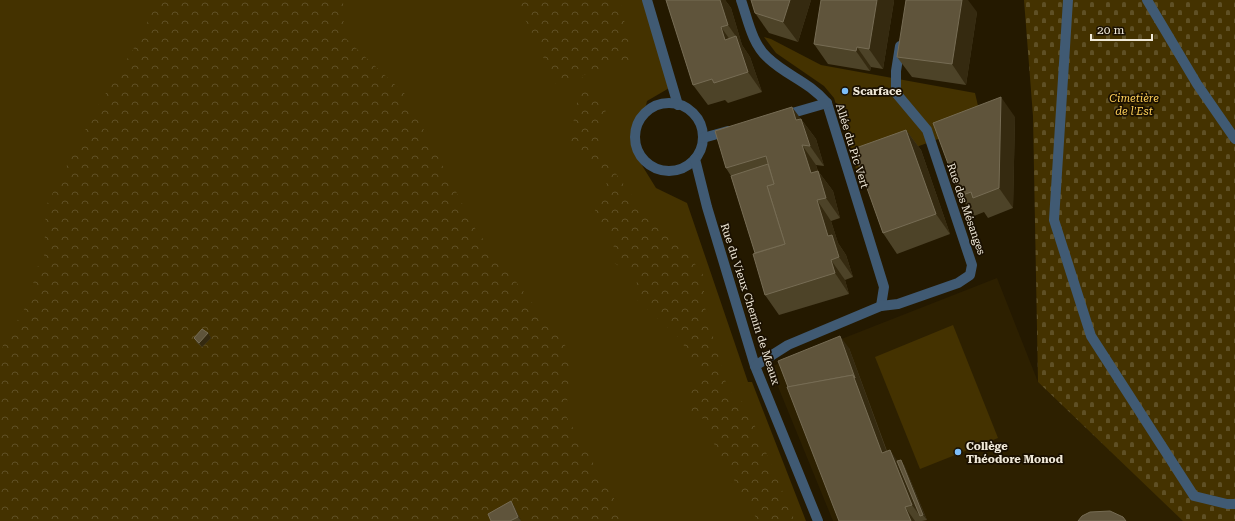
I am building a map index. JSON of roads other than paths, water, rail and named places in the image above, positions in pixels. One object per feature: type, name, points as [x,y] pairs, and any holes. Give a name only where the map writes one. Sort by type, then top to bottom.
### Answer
[{"type":"street","points":[[647,0],[678,105]]},
{"type":"street","name":"Allée du Pic Vert","points":[[741,0],[756,43],[768,58],[816,90],[827,103],[884,287],[881,306]]},
{"type":"street","points":[[1147,0],[1197,84],[1235,139]]},
{"type":"street","points":[[1069,2],[1054,220],[1091,336],[1194,496],[1228,504],[1235,504]]},
{"type":"street","name":"Rue des Mésanges","points":[[755,366],[788,345],[881,306],[898,304],[958,283],[970,275],[972,265],[927,130],[896,92],[896,71],[901,39]]},
{"type":"street","points":[[775,118],[827,103]]},
{"type":"street","points":[[661,105],[678,105],[688,109],[696,117],[701,127],[703,138],[701,149],[695,159],[682,168],[666,171],[654,168],[645,162],[635,143],[635,131],[639,121],[646,112],[661,105]]},
{"type":"street","points":[[703,138],[737,128]]},
{"type":"street","name":"Rue du Vieux Chemin de Meaux","points":[[695,159],[707,207],[755,366],[818,521]]},
{"type":"place","name":"Scarface","points":[[845,91]]},
{"type":"place","name":"Collège Théodore Monod","points":[[958,452]]},
{"type":"park label","name":"Cimetière de l'Est","points":[[1134,104]]}]
